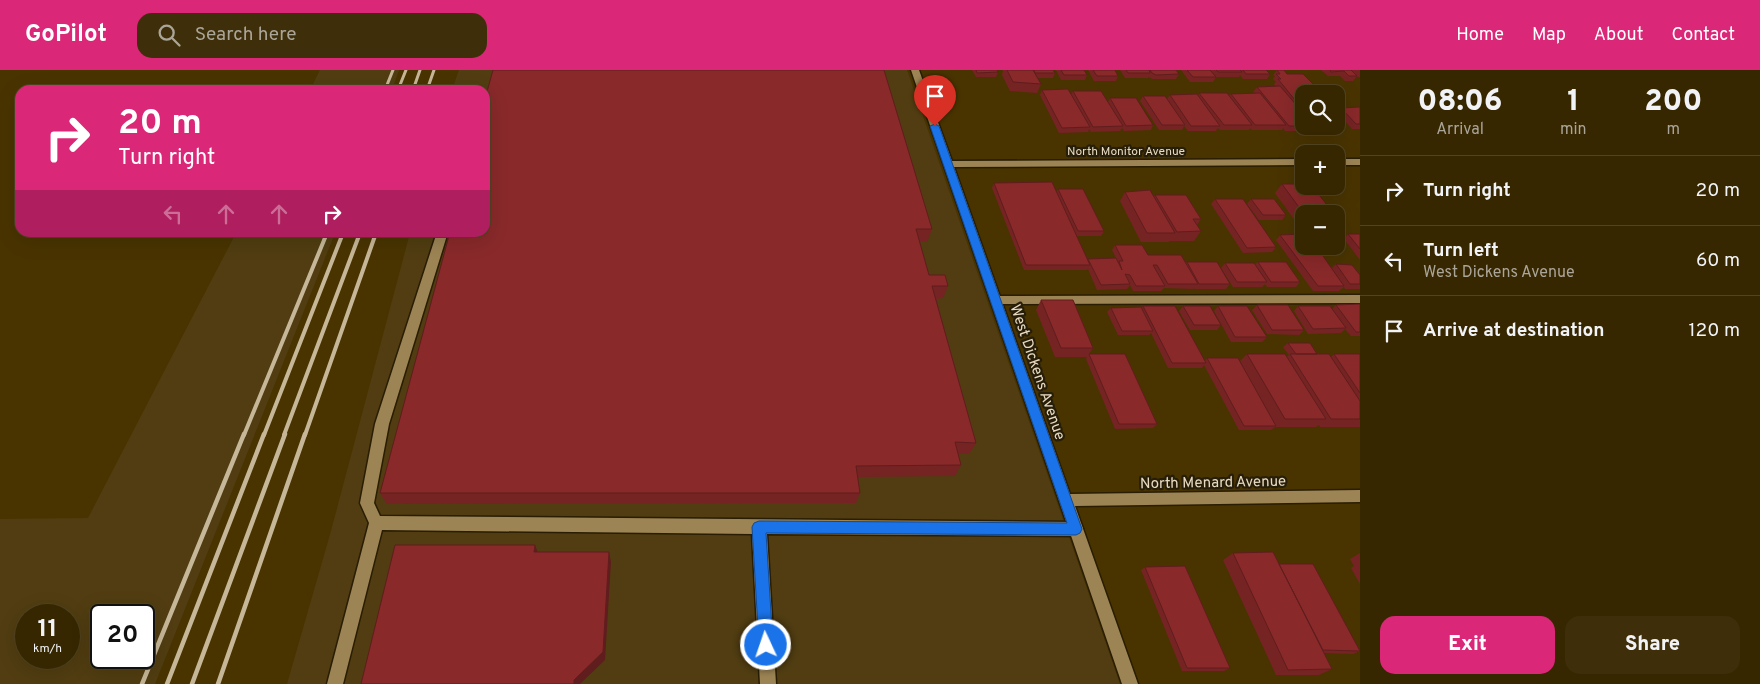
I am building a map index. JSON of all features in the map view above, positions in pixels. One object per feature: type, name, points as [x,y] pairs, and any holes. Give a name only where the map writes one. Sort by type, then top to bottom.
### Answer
[{"type":"street","name":"West Dickens Avenue","points":[[915,70],[1130,684]]},
{"type":"street","name":"North Monitor Avenue","points":[[948,164],[1295,162]]},
{"type":"street","points":[[1345,162],[1360,162]]},
{"type":"street","points":[[335,684],[376,523],[367,503],[382,424],[440,237]]},
{"type":"street","points":[[996,300],[1360,299]]},
{"type":"street","name":"North Menard Avenue","points":[[1066,500],[1360,496]]},
{"type":"street","points":[[376,523],[1076,529]]},
{"type":"street","points":[[759,527],[768,684]]},
{"type":"shaded area","points":[[320,70],[399,70],[394,85],[312,85]]},
{"type":"shaded area","points":[[459,70],[907,70],[1120,684],[287,684],[331,531],[409,237],[490,237],[490,85],[454,85]]},
{"type":"shaded area","points":[[234,237],[333,237],[155,684],[0,684],[0,519],[88,518]]},
{"type":"building","points":[[493,70],[884,70],[932,229],[916,229],[929,275],[945,275],[948,286],[932,286],[976,443],[955,442],[961,465],[856,466],[860,493],[380,493],[449,237],[490,237],[489,85]]},
{"type":"building","points":[[976,70],[997,70],[998,72],[977,73]]},
{"type":"building","points":[[1007,70],[1033,70],[1041,84],[1013,82]]},
{"type":"building","points":[[1034,70],[1053,70],[1055,73],[1035,73]]},
{"type":"building","points":[[1061,70],[1084,70],[1087,75],[1064,75]]},
{"type":"building","points":[[1093,70],[1115,70],[1118,76],[1097,76]]},
{"type":"building","points":[[1126,70],[1149,70],[1150,73],[1128,73]]},
{"type":"building","points":[[1150,70],[1176,70],[1179,74],[1156,75]]},
{"type":"building","points":[[1187,70],[1210,70],[1216,77],[1193,77]]},
{"type":"building","points":[[1216,70],[1240,70],[1242,72],[1218,72]]},
{"type":"building","points":[[1243,70],[1266,70],[1270,74],[1246,74]]},
{"type":"building","points":[[1277,70],[1284,70],[1287,74],[1303,74],[1314,85],[1295,85],[1295,100],[1278,79],[1281,79],[1276,74],[1280,74]]},
{"type":"building","points":[[1330,70],[1351,70],[1357,76],[1349,76],[1344,71],[1331,72]]},
{"type":"building","points":[[1280,86],[1295,104],[1295,126],[1289,126],[1257,87]]},
{"type":"building","points":[[1068,89],[1090,127],[1062,128],[1042,90]]},
{"type":"building","points":[[1073,91],[1101,91],[1123,126],[1093,127]]},
{"type":"building","points":[[1199,93],[1227,93],[1252,125],[1224,125]]},
{"type":"building","points":[[1260,93],[1286,125],[1255,125],[1231,94]]},
{"type":"building","points":[[1197,94],[1220,126],[1191,126],[1170,95]]},
{"type":"building","points":[[1143,96],[1165,96],[1185,125],[1162,125]]},
{"type":"building","points":[[1110,98],[1136,98],[1153,125],[1126,126]]},
{"type":"building","points":[[1360,107],[1360,124],[1356,124],[1345,112],[1345,108]]},
{"type":"building","points":[[1052,182],[1090,265],[1026,265],[994,183]]},
{"type":"building","points":[[1282,184],[1295,184],[1295,195],[1319,195],[1327,205],[1297,205]]},
{"type":"building","points":[[1058,189],[1083,189],[1104,231],[1078,231]]},
{"type":"building","points":[[1150,190],[1175,233],[1147,233],[1125,192]]},
{"type":"building","points":[[1155,195],[1186,195],[1201,219],[1193,219],[1201,231],[1177,232]]},
{"type":"building","points":[[1215,199],[1243,199],[1276,247],[1247,248]]},
{"type":"building","points":[[1251,199],[1274,199],[1286,215],[1263,215]]},
{"type":"building","points":[[1295,234],[1295,255],[1322,255],[1344,286],[1318,286],[1280,235]]},
{"type":"building","points":[[1348,234],[1360,234],[1360,249]]},
{"type":"building","points":[[1115,245],[1142,245],[1148,255],[1181,255],[1198,284],[1168,284],[1157,265],[1153,265],[1165,286],[1136,286],[1130,275],[1125,274],[1130,284],[1101,285],[1088,259],[1116,258],[1122,270],[1119,261],[1123,261]]},
{"type":"building","points":[[1187,262],[1217,262],[1230,284],[1199,284]]},
{"type":"building","points":[[1258,262],[1286,262],[1300,282],[1271,282]]},
{"type":"building","points":[[1225,263],[1254,263],[1267,282],[1237,282]]},
{"type":"building","points":[[1336,264],[1352,265],[1360,275],[1360,284],[1350,284]]},
{"type":"building","points":[[1041,300],[1073,300],[1093,348],[1061,348]]},
{"type":"building","points":[[1360,304],[1360,332],[1356,332],[1336,305]]},
{"type":"building","points":[[1257,305],[1288,305],[1304,330],[1272,330]]},
{"type":"building","points":[[1143,306],[1175,306],[1206,363],[1172,363]]},
{"type":"building","points":[[1183,306],[1210,306],[1221,325],[1194,325]]},
{"type":"building","points":[[1218,306],[1247,306],[1267,337],[1235,337]]},
{"type":"building","points":[[1298,306],[1330,306],[1346,328],[1313,329]]},
{"type":"building","points":[[1141,307],[1153,331],[1122,331],[1111,308]]},
{"type":"building","points":[[1288,343],[1310,343],[1317,354],[1296,354]]},
{"type":"building","points":[[1089,354],[1125,354],[1157,424],[1119,424]]},
{"type":"building","points":[[1247,354],[1285,354],[1326,419],[1285,419]]},
{"type":"building","points":[[1290,354],[1329,354],[1360,401],[1360,419],[1331,419]]},
{"type":"building","points":[[1334,354],[1360,354],[1360,393]]},
{"type":"building","points":[[1207,358],[1238,358],[1276,426],[1244,426]]},
{"type":"building","points":[[395,545],[535,545],[534,552],[609,552],[603,652],[574,680],[574,684],[361,684]]},
{"type":"building","points":[[1273,552],[1332,669],[1288,670],[1233,553]]},
{"type":"building","points":[[1279,564],[1313,564],[1360,651],[1323,650]]},
{"type":"building","points":[[1185,566],[1230,668],[1187,668],[1145,567]]},
{"type":"railway","points":[[387,85],[393,70]]},
{"type":"railway","points":[[400,85],[406,70]]},
{"type":"railway","points":[[415,85],[420,70]]},
{"type":"railway","points":[[429,85],[434,70]]},
{"type":"railway","points":[[244,435],[325,237]]},
{"type":"railway","points":[[264,435],[341,237]]},
{"type":"railway","points":[[284,435],[358,237]]},
{"type":"railway","points":[[305,435],[375,237]]},
{"type":"railway","points":[[142,684],[244,434]]},
{"type":"railway","points":[[167,684],[264,434]]},
{"type":"railway","points":[[192,684],[285,434]]},
{"type":"railway","points":[[218,684],[305,434]]},
{"type":"route","points":[[766,645],[759,527],[1076,529],[935,126]]}]
